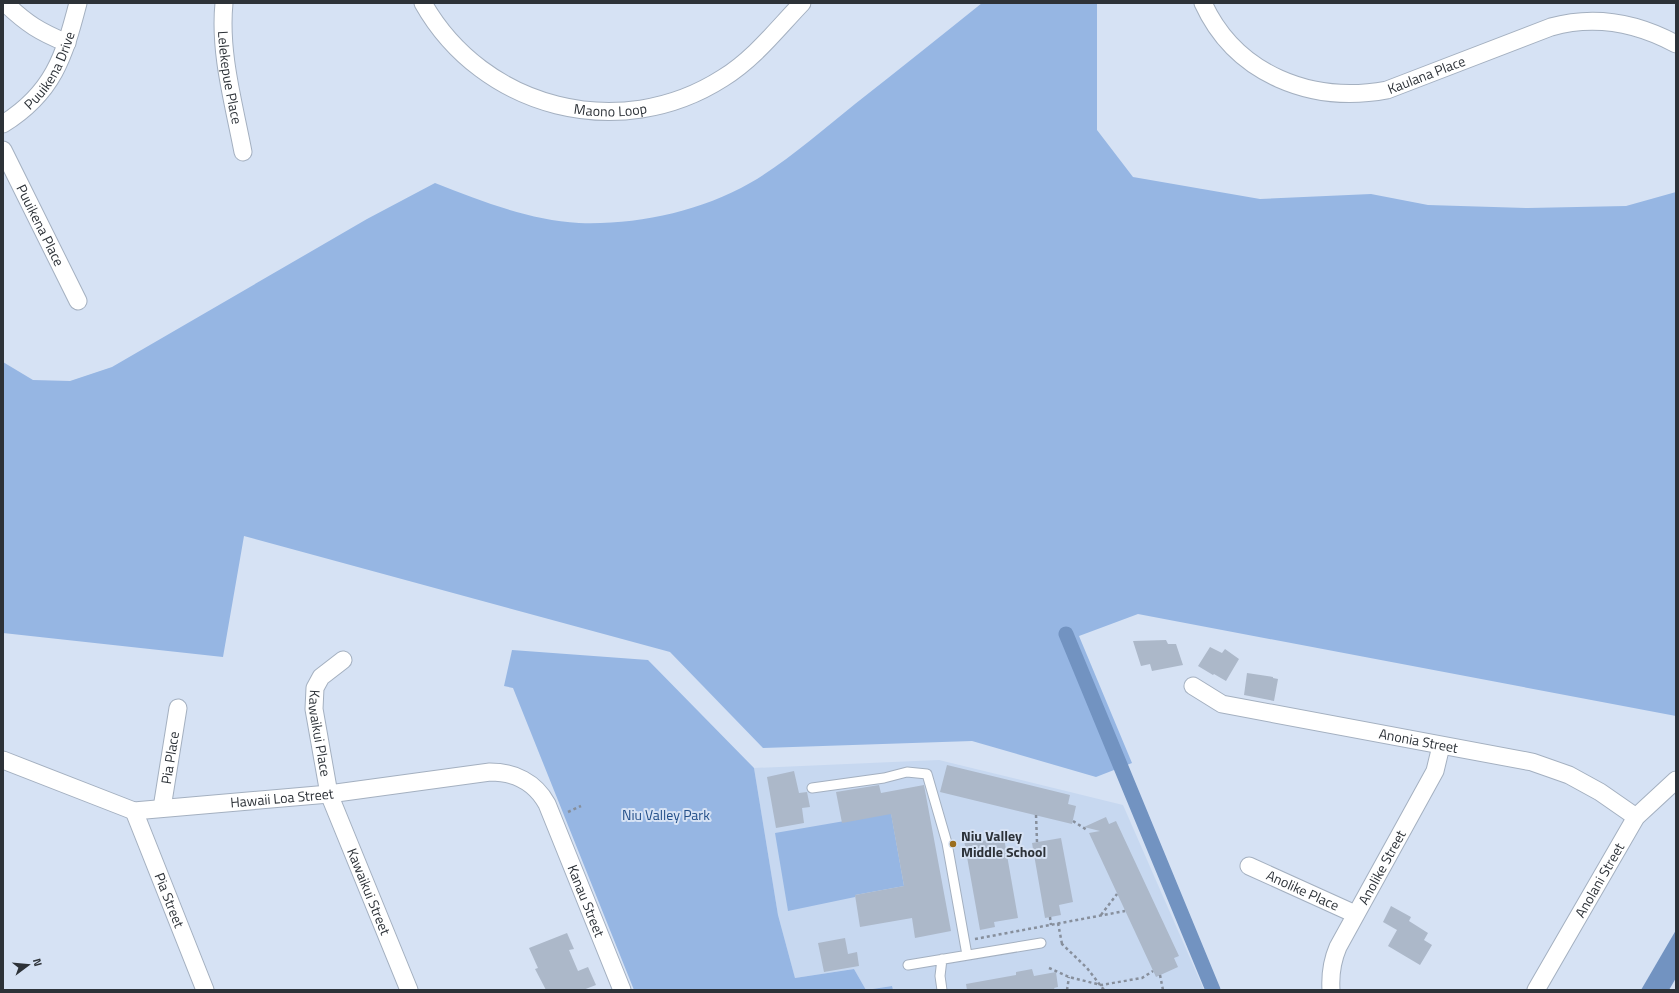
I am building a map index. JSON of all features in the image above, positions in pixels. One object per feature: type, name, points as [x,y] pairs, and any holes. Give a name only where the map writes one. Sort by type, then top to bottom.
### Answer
[{"type":"street","points":[[5,3],[30,25],[47,35],[67,43]]},
{"type":"street","name":"Puuikena Drive","points":[[3,124],[29,105],[42,91],[61,60],[78,3]]},
{"type":"street","name":"Lelekepue Place","points":[[224,3],[223,23],[225,56],[243,152]]},
{"type":"street","name":"Maono Loop","points":[[423,3],[436,23],[450,40],[470,60],[500,82],[519,92],[552,104],[580,110],[602,112],[623,112],[658,106],[685,98],[705,89],[741,66],[798,4]]},
{"type":"street","name":"Kaulana Place","points":[[1203,3],[1215,24],[1226,38],[1252,62],[1266,72],[1299,87],[1334,94],[1387,90],[1551,27],[1572,22],[1612,22],[1628,25],[1655,34],[1676,44]]},
{"type":"street","name":"Puuikena Place","points":[[3,150],[78,301]]},
{"type":"street","name":"Kawaikui Place","points":[[329,794],[314,709],[315,688],[321,677],[343,660]]},
{"type":"street","name":"Anonia Street","points":[[1193,686],[1222,704],[1532,762],[1569,775],[1600,792],[1636,817]]},
{"type":"street","name":"Pia Place","points":[[162,808],[178,708]]},
{"type":"street","name":"Anolike Street","points":[[1331,990],[1330,973],[1332,960],[1435,770],[1440,746]]},
{"type":"street","name":"Hawaii Loa Street","points":[[3,760],[134,811],[329,794],[490,772],[504,772],[520,778],[534,786],[544,799],[551,812]]},
{"type":"street","name":"Anolani Street","points":[[1536,990],[1636,817],[1676,780]]},
{"type":"street","name":"Kawaikui Street","points":[[329,794],[409,990]]},
{"type":"street","name":"Pia Street","points":[[134,811],[205,990]]},
{"type":"street","name":"Kanau Street","points":[[551,812],[622,990]]},
{"type":"street","name":"Anolike Place","points":[[1250,866],[1356,914]]},
{"type":"lane","points":[[812,788],[884,778],[907,772],[927,774],[947,843],[967,955]]},
{"type":"lane","points":[[908,965],[1040,943]]},
{"type":"lane","points":[[942,959],[940,976],[942,990]]},
{"type":"path","points":[[568,812],[581,806]]},
{"type":"path","points":[[1036,815],[1037,842]]},
{"type":"path","points":[[1073,821],[1087,830]]},
{"type":"path","points":[[1101,916],[1118,894]]},
{"type":"path","points":[[970,942],[977,938],[1125,911]]},
{"type":"path","points":[[1050,917],[1050,925]]},
{"type":"path","points":[[1058,924],[1063,944],[1088,968],[1104,990]]},
{"type":"path","points":[[1049,968],[1069,977],[1101,985],[1142,978],[1153,971]]},
{"type":"path","points":[[1160,975],[1163,990]]},
{"type":"path","points":[[1067,990],[1069,977]]},
{"type":"shaded area","name":"Niu Valley Middle School","points":[[939,760],[1123,805],[1204,990],[893,990],[891,986],[866,990],[854,969],[795,978],[778,915],[754,768]]},
{"type":"shaded area","points":[[1676,930],[1676,978],[1669,990],[1641,990]]},
{"type":"green space","points":[[982,3],[1097,3],[1097,130],[1133,177],[1260,199],[1371,194],[1428,205],[1528,208],[1626,206],[1676,192],[1676,716],[1138,614],[1079,636],[1132,763],[1096,777],[972,741],[763,748],[670,652],[244,536],[223,657],[3,633],[3,362],[33,380],[70,381],[112,367],[367,219],[435,183],[487,203],[523,214],[579,223],[623,222],[645,219],[667,215],[710,202],[750,183],[791,155]]},
{"type":"green space","name":"Niu Valley Park","points":[[512,650],[648,660],[754,768],[778,915],[795,978],[854,969],[866,990],[634,990],[513,688],[504,686]]},
{"type":"green space","points":[[891,813],[904,886],[855,895],[855,897],[788,911],[775,833]]},
{"type":"green space","points":[[892,986],[893,990],[866,990]]},
{"type":"building","points":[[1166,640],[1168,644],[1176,644],[1183,665],[1152,671],[1150,664],[1141,666],[1133,641]]},
{"type":"building","points":[[1210,647],[1222,653],[1225,649],[1239,659],[1226,681],[1198,666]]},
{"type":"building","points":[[1247,673],[1278,679],[1274,701],[1244,695]]},
{"type":"building","points":[[947,765],[1070,795],[1068,804],[1076,806],[1072,824],[940,792]]},
{"type":"building","points":[[794,771],[799,793],[807,792],[810,807],[802,808],[804,823],[776,828],[767,777]]},
{"type":"building","points":[[879,785],[881,793],[924,785],[951,931],[915,938],[912,918],[860,927],[855,895],[904,886],[891,814],[842,823],[836,792]]},
{"type":"building","points":[[1106,817],[1109,824],[1116,821],[1179,956],[1174,958],[1178,967],[1156,977],[1089,833],[1100,831],[1084,827]]},
{"type":"building","points":[[979,837],[980,841],[1004,838],[1018,918],[994,922],[995,927],[980,930],[964,840]]},
{"type":"building","points":[[1061,838],[1073,902],[1059,905],[1061,915],[1045,918],[1032,843]]},
{"type":"building","points":[[1391,906],[1411,917],[1409,921],[1428,933],[1424,940],[1432,945],[1420,965],[1388,946],[1397,930],[1383,922]]},
{"type":"building","points":[[567,933],[574,949],[569,950],[578,971],[588,967],[596,985],[583,990],[546,990],[535,969],[538,968],[529,948]]},
{"type":"building","points":[[845,938],[848,954],[857,952],[859,966],[824,972],[818,943]]},
{"type":"building","points":[[1032,969],[1034,976],[1056,972],[1058,987],[1054,988],[1055,990],[967,990],[966,984],[1016,975],[1016,972]]},
{"type":"waterway","points":[[1066,634],[1213,990]]},
{"type":"place","name":"Niu Valley Middle School","points":[[953,844]]}]
